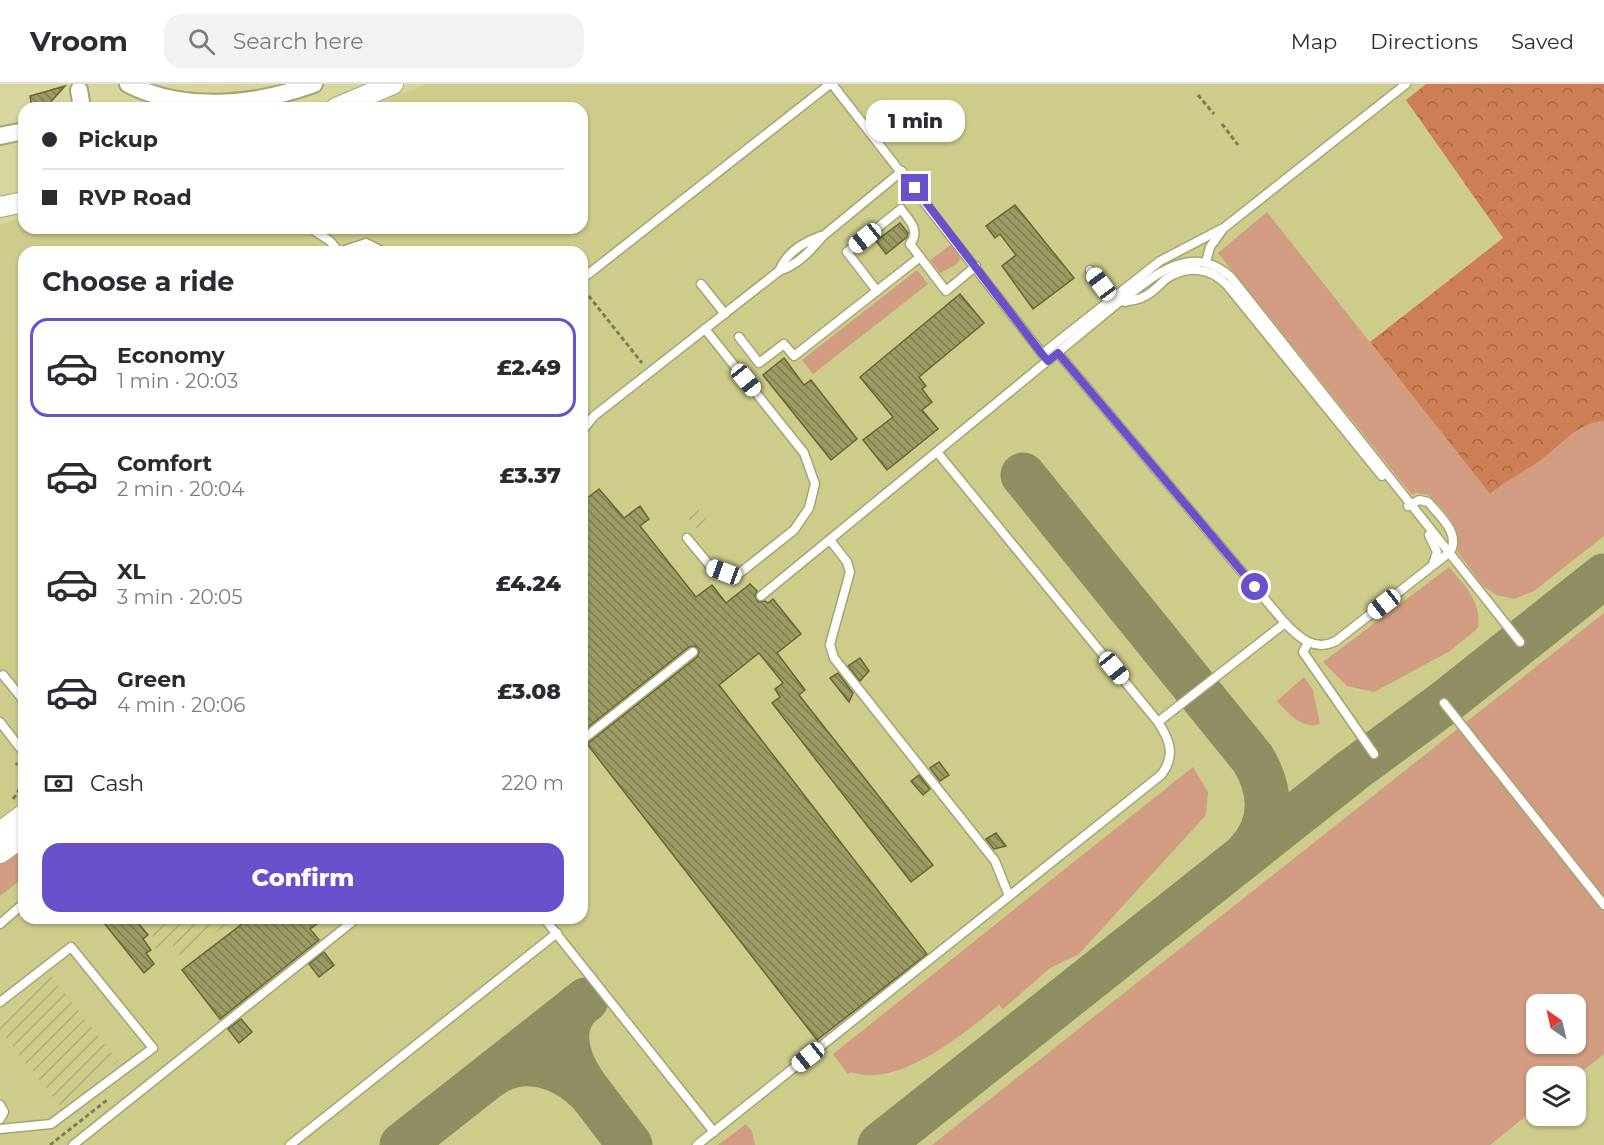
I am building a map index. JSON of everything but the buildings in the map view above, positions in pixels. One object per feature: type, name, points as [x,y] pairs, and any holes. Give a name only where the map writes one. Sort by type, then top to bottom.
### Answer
[{"type":"street","points":[[128,84],[179,101],[200,102]]},
{"type":"street","points":[[264,102],[314,84]]},
{"type":"street","points":[[350,102],[393,84]]},
{"type":"street","points":[[79,90],[81,102]]},
{"type":"street","points":[[0,136],[18,132]]},
{"type":"street","points":[[0,207],[18,203]]},
{"type":"street","points":[[0,832],[18,818]]},
{"type":"street","points":[[0,853],[18,840]]},
{"type":"lane","points":[[588,274],[831,84],[902,171],[1045,358]]},
{"type":"lane","points":[[761,596],[938,452],[1160,261],[1225,227],[1406,84]]},
{"type":"lane","points":[[588,424],[594,416],[779,271],[783,260],[807,241],[823,236],[902,171]]},
{"type":"lane","points":[[877,291],[847,252],[901,209],[915,229],[914,239],[910,244],[946,291],[976,266]]},
{"type":"lane","points":[[1206,262],[1210,247],[1225,227]]},
{"type":"lane","points":[[319,234],[334,246]]},
{"type":"lane","points":[[357,246],[366,243],[372,246]]},
{"type":"lane","points":[[739,337],[759,363],[784,344],[794,356],[920,257]]},
{"type":"lane","points":[[1045,358],[1058,353],[1115,300],[1170,266],[1193,261],[1206,262],[1230,276],[1409,505],[1436,544],[1437,552],[1431,567]]},
{"type":"lane","points":[[1090,270],[1115,300]]},
{"type":"lane","points":[[1115,300],[1145,297],[1166,279],[1183,271],[1204,270],[1214,273],[1227,285],[1450,552],[1521,642]]},
{"type":"lane","points":[[701,284],[725,314]]},
{"type":"lane","points":[[687,538],[711,567],[736,576],[794,530],[809,508],[815,484],[804,453],[705,329]]},
{"type":"lane","points":[[1058,353],[1285,623],[1297,636],[1308,642],[1324,645],[1336,641],[1450,552],[1454,545],[1453,537],[1445,522],[1428,502],[1419,500],[1409,505]]},
{"type":"lane","points":[[697,1145],[1161,775],[1168,766],[1170,747],[1158,722],[938,452]]},
{"type":"lane","points":[[830,540],[847,562],[850,572],[830,645],[834,658],[994,861],[1009,896]]},
{"type":"lane","points":[[1158,722],[1285,623]]},
{"type":"lane","points":[[1308,642],[1303,652],[1374,754]]},
{"type":"lane","points":[[588,735],[693,652]]},
{"type":"lane","points":[[3,675],[18,694]]},
{"type":"lane","points":[[1444,703],[1604,905]]},
{"type":"lane","points":[[0,722],[18,744]]},
{"type":"lane","points":[[0,924],[18,908]]},
{"type":"lane","points":[[73,1145],[349,924]]},
{"type":"lane","points":[[549,924],[714,1132]]},
{"type":"lane","points":[[290,1145],[557,933]]},
{"type":"lane","points":[[0,1002],[71,947],[153,1048],[51,1124],[0,1129]]},
{"type":"lane","points":[[0,1105],[4,1112],[0,1119]]},
{"type":"path","points":[[1198,95],[1214,114]]},
{"type":"path","points":[[1222,124],[1238,145]]},
{"type":"path","points":[[588,295],[643,364]]},
{"type":"path","points":[[6,805],[18,789]]},
{"type":"shaded area","points":[[427,84],[1604,84],[1604,1145],[0,1145],[0,224],[18,220],[18,234],[588,234],[588,102],[380,102]]},
{"type":"shaded area","points":[[1267,212],[1490,494],[1537,463],[1577,431],[1585,426],[1604,421],[1604,536],[1534,591],[1514,599],[1497,595],[1483,586],[1457,551],[1455,527],[1446,513],[1428,495],[1416,493],[1412,495],[1218,253]]},
{"type":"shaded area","points":[[953,243],[962,256],[956,265],[940,273],[930,260]]},
{"type":"shaded area","points":[[917,270],[928,284],[813,374],[802,360]]},
{"type":"shaded area","points":[[698,508],[711,524],[700,533],[687,517]]},
{"type":"shaded area","points":[[1449,567],[1471,595],[1479,619],[1478,628],[1450,651],[1374,692],[1347,686],[1323,662]]},
{"type":"shaded area","points":[[1604,613],[1604,1054],[1586,1068],[1586,1066],[1526,1066],[1526,1116],[1490,1145],[932,1145]]},
{"type":"shaded area","points":[[1304,677],[1313,690],[1320,724],[1301,723],[1277,701]]},
{"type":"shaded area","points":[[1193,767],[1208,792],[1206,815],[1079,954],[1050,968],[1003,1009],[999,1005],[968,1030],[910,1066],[889,1073],[870,1075],[851,1072],[848,1074],[833,1054]]},
{"type":"shaded area","points":[[18,853],[18,882],[0,896],[0,864]]},
{"type":"shaded area","points":[[150,924],[227,924],[183,959],[169,942],[156,952]]},
{"type":"shaded area","points":[[51,976],[118,1061],[61,1107],[0,1030],[0,1016]]},
{"type":"shaded area","points":[[746,1124],[752,1131],[755,1145],[718,1145]]},
{"type":"green space","points":[[1426,84],[1604,84],[1604,421],[1576,431],[1537,463],[1490,494],[1370,342],[1503,238],[1406,100]]},
{"type":"taxiway","points":[[1023,475],[1253,759],[1264,783],[1267,808],[1262,831],[1247,853]]},
{"type":"taxiway","points":[[880,1145],[1353,770],[1444,703],[1604,576]]},
{"type":"taxiway","points":[[402,1145],[586,1000]]},
{"type":"taxiway","points":[[493,1074],[506,1067],[519,1064],[545,1066],[570,1077],[591,1094],[572,1063],[568,1051],[567,1028],[578,1006]]},
{"type":"taxiway","points":[[591,1094],[630,1145]]},
{"type":"route","points":[[915,188],[1042,354],[1048,361],[1058,353],[1255,587]]}]
